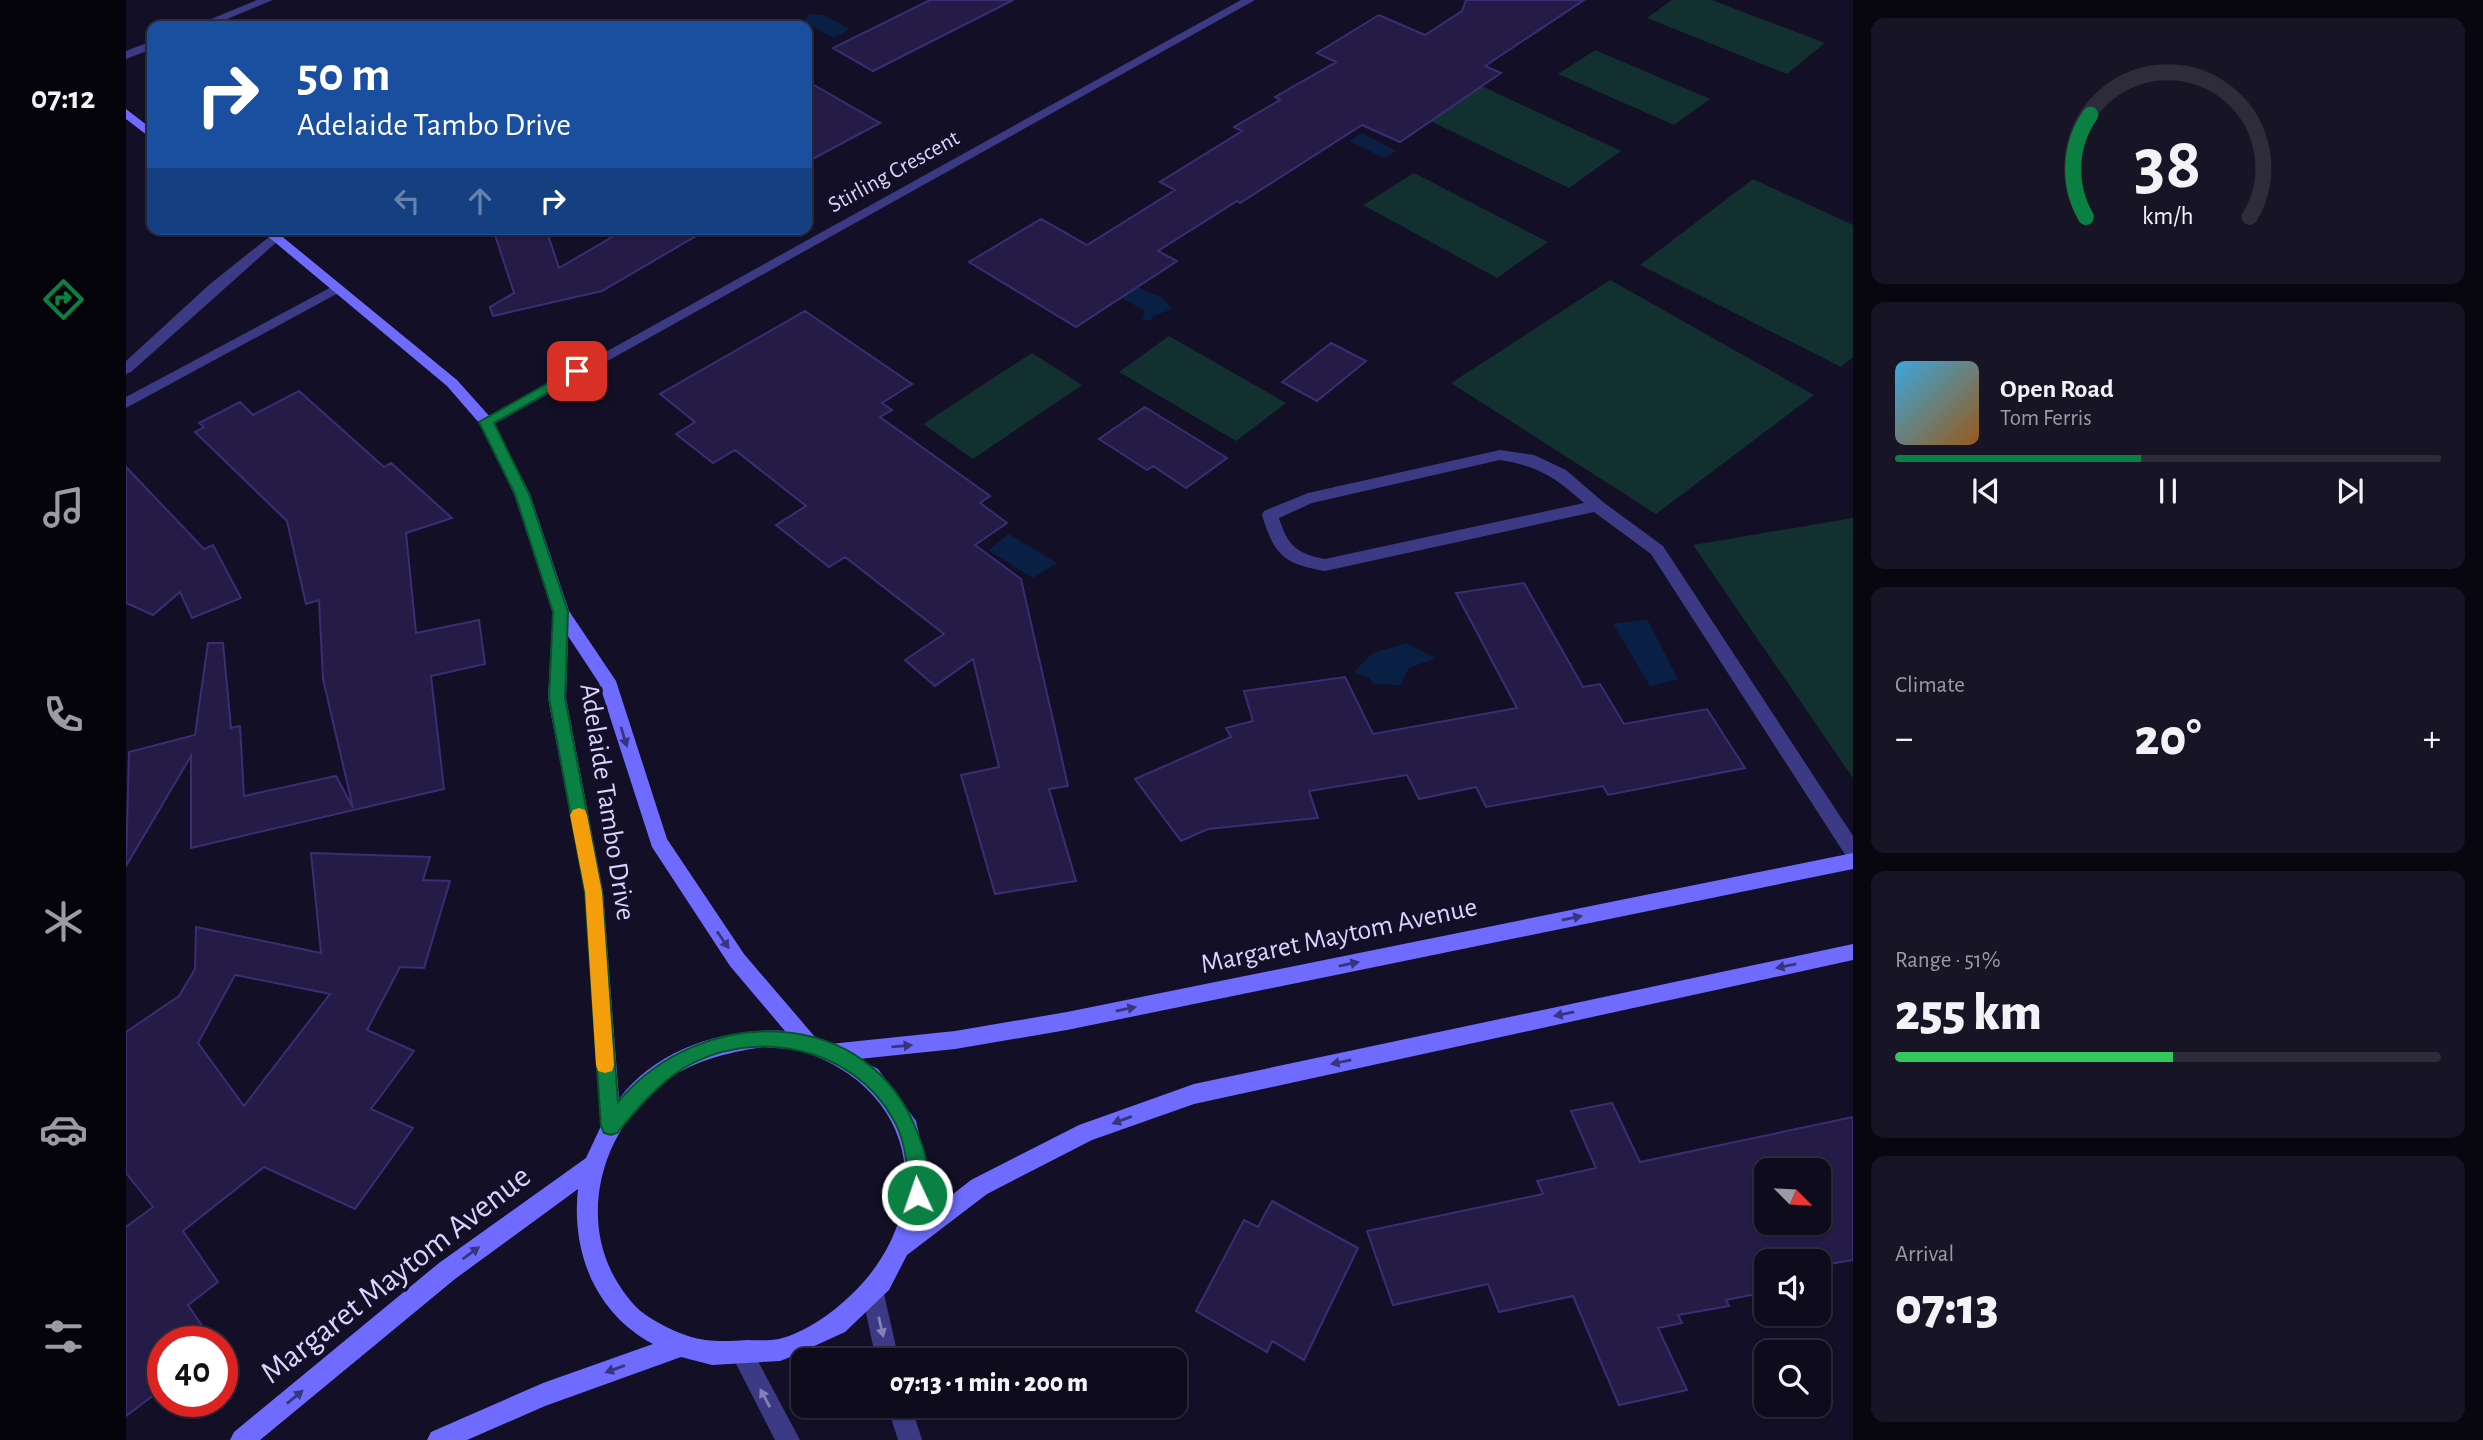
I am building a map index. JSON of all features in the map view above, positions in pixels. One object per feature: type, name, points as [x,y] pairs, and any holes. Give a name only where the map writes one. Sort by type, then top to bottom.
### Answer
[{"type":"street","points":[[213,21],[267,0]]},
{"type":"street","name":"Stirling Crescent","points":[[486,422],[1249,0]]},
{"type":"street","points":[[126,55],[147,47]]},
{"type":"street","points":[[126,113],[147,131]]},
{"type":"street","points":[[126,369],[268,235]]},
{"type":"street","name":"Adelaide Tambo Drive","points":[[272,235],[452,383],[486,422],[522,494],[561,612],[607,681],[659,842],[737,960],[807,1042]]},
{"type":"street","points":[[126,403],[337,288]]},
{"type":"street","points":[[1597,506],[1325,565],[1298,561],[1278,543],[1270,515],[1308,498],[1500,456],[1529,459],[1561,474],[1597,506],[1657,550],[1853,851]]},
{"type":"street","name":"Adelaide Tambo Drive","points":[[561,612],[557,698],[594,892],[611,1126]]},
{"type":"street","name":"Margaret Maytom Avenue","points":[[834,1052],[955,1041],[1068,1021],[1853,861]]},
{"type":"street","points":[[905,1245],[979,1187],[1086,1132],[1195,1094],[1853,952]]},
{"type":"street","points":[[763,1038],[807,1042],[834,1052],[861,1068],[885,1090],[902,1116],[913,1146],[918,1178],[916,1212],[905,1245],[873,1294],[846,1319],[815,1338],[780,1351],[743,1356],[710,1354],[679,1346],[639,1324],[609,1291],[591,1252],[585,1208],[593,1165],[611,1126],[640,1091],[677,1062],[730,1043],[763,1038]]},
{"type":"street","name":"Margaret Maytom Avenue","points":[[242,1440],[447,1271],[593,1165]]},
{"type":"street","points":[[873,1294],[885,1348]]},
{"type":"street","points":[[439,1440],[543,1395],[679,1346]]},
{"type":"street","points":[[743,1356],[788,1440]]},
{"type":"street","points":[[903,1418],[910,1440]]},
{"type":"green space","points":[[1672,0],[1712,0],[1825,43],[1787,74],[1647,18]]},
{"type":"green space","points":[[1595,50],[1710,99],[1674,125],[1558,74]]},
{"type":"green space","points":[[1477,84],[1621,151],[1569,188],[1424,118]]},
{"type":"green space","points":[[1414,173],[1548,242],[1497,278],[1363,205]]},
{"type":"green space","points":[[1753,179],[1853,225],[1853,357],[1841,367],[1640,265]]},
{"type":"green space","points":[[1610,280],[1814,395],[1656,514],[1451,383]]},
{"type":"green space","points":[[1169,336],[1286,403],[1236,441],[1119,372]]},
{"type":"green space","points":[[1032,353],[1082,385],[973,459],[923,424]]},
{"type":"green space","points":[[1853,518],[1853,778],[1693,545]]},
{"type":"water","points":[[809,14],[824,15],[850,29],[834,38],[812,26],[812,21],[805,21]]},
{"type":"water","points":[[1362,133],[1396,151],[1384,158],[1349,141]]},
{"type":"water","points":[[1132,285],[1163,298],[1172,309],[1154,316],[1150,321],[1142,319],[1145,311],[1120,297]]},
{"type":"water","points":[[1009,534],[1057,563],[1033,578],[988,550]]},
{"type":"water","points":[[1647,619],[1678,679],[1650,686],[1613,624]]},
{"type":"water","points":[[1406,643],[1436,658],[1409,668],[1400,685],[1374,684],[1369,678],[1354,672],[1373,653]]},
{"type":"building","points":[[930,0],[1013,0],[873,71],[833,48]]},
{"type":"building","points":[[1466,0],[1584,0],[1485,66],[1501,73],[1400,142],[1362,125],[1240,203],[1237,201],[1158,251],[1177,261],[1076,327],[969,262],[1041,219],[1087,245],[1175,190],[1160,182],[1242,131],[1234,127],[1280,100],[1275,97],[1336,62],[1317,53],[1379,15],[1425,35],[1462,11]]},
{"type":"building","points":[[812,84],[880,123],[812,159]]},
{"type":"building","points":[[495,235],[548,235],[559,268],[616,235],[698,235],[602,291],[493,316],[490,307],[514,293]]},
{"type":"building","points":[[805,311],[912,384],[882,403],[892,410],[880,417],[990,496],[980,503],[1007,523],[975,545],[1021,579],[1068,786],[1049,789],[1076,881],[995,894],[961,775],[999,767],[973,659],[935,686],[905,660],[944,634],[845,557],[829,567],[776,525],[806,506],[735,450],[713,463],[676,434],[695,422],[660,394]]},
{"type":"building","points":[[1331,343],[1366,361],[1317,401],[1282,382]]},
{"type":"building","points":[[299,391],[384,467],[391,463],[452,518],[406,533],[416,633],[479,620],[485,664],[431,676],[444,789],[191,848],[191,756],[126,866],[129,752],[195,735],[208,643],[223,643],[231,728],[240,726],[244,796],[336,776],[353,808],[323,679],[319,600],[306,604],[287,521],[195,432],[204,427],[199,423],[240,402],[253,415]]},
{"type":"building","points":[[1145,407],[1227,458],[1186,488],[1153,466],[1147,470],[1099,439]]},
{"type":"building","points":[[126,467],[204,549],[213,545],[241,598],[192,618],[180,592],[153,615],[126,603]]},
{"type":"building","points":[[1524,583],[1583,687],[1600,684],[1624,724],[1707,709],[1745,768],[1608,795],[1603,786],[1486,807],[1476,787],[1419,799],[1407,775],[1309,791],[1318,818],[1208,829],[1181,841],[1135,779],[1231,737],[1226,728],[1253,721],[1244,691],[1345,677],[1373,734],[1517,708],[1456,593]]},
{"type":"building","points":[[311,853],[430,857],[423,880],[450,881],[424,968],[400,967],[367,1030],[414,1051],[371,1109],[413,1128],[355,1209],[264,1167],[183,1231],[218,1282],[188,1305],[202,1326],[147,1326],[147,1400],[126,1416],[126,1227],[153,1207],[126,1173],[126,1032],[179,996],[195,969],[196,927],[321,953]],"holes":[[[235,975],[330,994],[244,1106],[198,1043]]]},
{"type":"building","points":[[1612,1103],[1640,1162],[1853,1117],[1853,1260],[1831,1264],[1831,1249],[1754,1249],[1754,1294],[1726,1300],[1729,1306],[1678,1315],[1682,1323],[1658,1328],[1687,1390],[1619,1405],[1573,1296],[1499,1312],[1488,1284],[1393,1305],[1367,1231],[1543,1194],[1537,1181],[1596,1168],[1571,1111]]},
{"type":"building","points":[[1272,1201],[1358,1248],[1304,1360],[1272,1341],[1267,1352],[1196,1311],[1244,1220],[1258,1227]]},
{"type":"slow traffic","points":[[579,815],[594,892],[605,1065]]},
{"type":"route","points":[[577,371],[486,422],[522,494],[561,612],[557,698],[594,892],[603,1048],[611,1126],[640,1091],[677,1062],[719,1045],[763,1038],[807,1042],[834,1052],[861,1068],[885,1090],[902,1116],[913,1146],[918,1178],[917,1195]]}]
